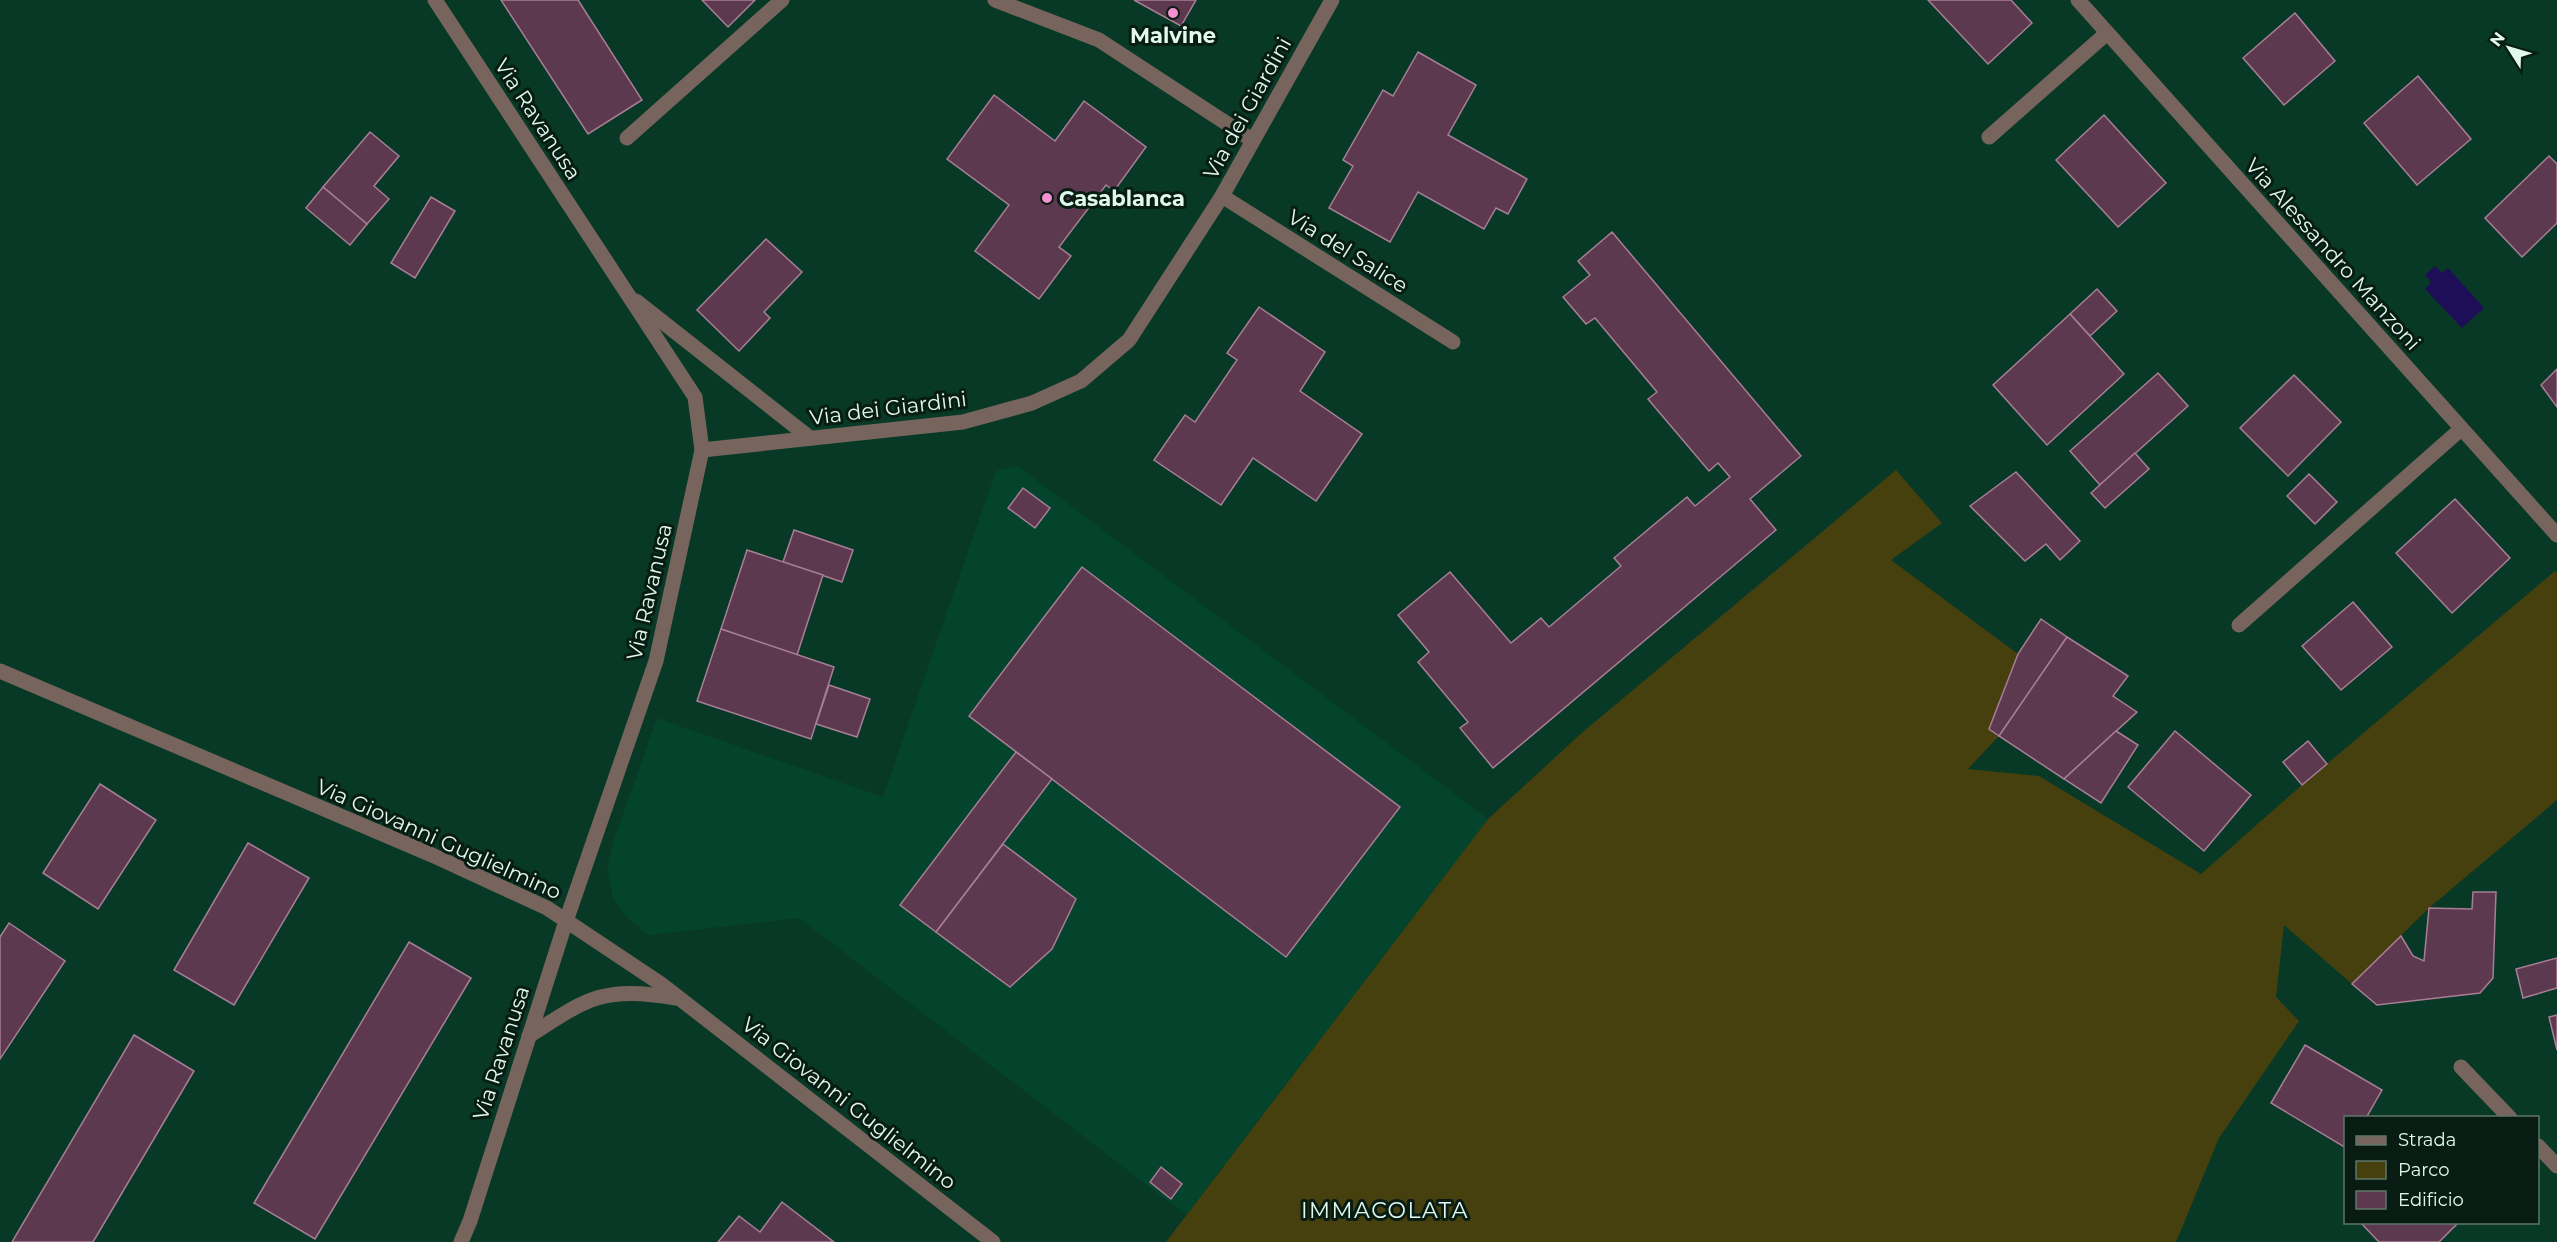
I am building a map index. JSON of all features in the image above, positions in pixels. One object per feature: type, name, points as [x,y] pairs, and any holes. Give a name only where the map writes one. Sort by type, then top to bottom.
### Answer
[{"type":"street","name":"Via Ravanusa","points":[[435,0],[694,397],[702,450],[657,662],[566,921],[470,1221],[461,1242]]},
{"type":"street","points":[[627,138],[782,0]]},
{"type":"street","points":[[995,0],[1099,40],[1252,140]]},
{"type":"street","name":"Via dei Giardini","points":[[702,450],[963,422],[1032,403],[1081,381],[1129,340],[1222,196],[1332,0]]},
{"type":"street","name":"Via Alessandro Manzoni","points":[[2079,0],[2557,535]]},
{"type":"street","points":[[1989,137],[2107,33]]},
{"type":"street","name":"Via del Salice","points":[[1222,196],[1453,342]]},
{"type":"street","points":[[626,293],[810,438]]},
{"type":"street","points":[[2239,625],[2461,429]]},
{"type":"street","name":"Via Giovanni Guglielmino","points":[[0,671],[432,855],[547,908],[587,933],[679,998],[993,1242]]},
{"type":"street","points":[[529,1036],[588,999],[612,993],[642,992],[679,998]]},
{"type":"street","points":[[2461,1067],[2508,1116]]},
{"type":"street","points":[[2539,1147],[2557,1166]]},
{"type":"shaded area","points":[[2435,266],[2442,273],[2448,268],[2484,308],[2462,328],[2425,289],[2431,282],[2425,275]]},
{"type":"shaded area","points":[[1018,466],[1488,819],[1186,1215],[799,918],[648,935],[626,916],[613,898],[607,870],[614,840],[657,718],[883,797],[996,471]]},
{"type":"green space","points":[[1896,470],[1942,523],[1891,560],[2018,654],[1989,728],[1999,736],[1968,769],[2039,776],[2201,874],[2302,785],[2555,571],[2557,573],[2557,800],[2429,908],[2352,984],[2284,925],[2276,997],[2299,1021],[2219,1138],[2176,1242],[1166,1242],[1488,819],[1584,731]]},
{"type":"building","points":[[501,0],[578,0],[642,100],[588,134]]},
{"type":"building","points":[[702,0],[755,0],[728,27]]},
{"type":"building","name":"Malvine","points":[[1134,0],[1196,0],[1181,26]]},
{"type":"building","points":[[1928,0],[2011,0],[2032,23],[1988,64]]},
{"type":"building","points":[[2295,13],[2335,61],[2284,105],[2243,58]]},
{"type":"building","points":[[1418,52],[1476,85],[1448,135],[1527,179],[1508,214],[1496,208],[1484,229],[1418,192],[1390,242],[1329,208],[1353,166],[1343,160],[1383,90],[1393,96]]},
{"type":"building","points":[[2418,76],[2471,139],[2417,185],[2364,123]]},
{"type":"building","name":"Casablanca","points":[[994,95],[1055,141],[1084,101],[1146,147],[1114,191],[1106,185],[1059,247],[1071,256],[1039,299],[975,251],[1009,205],[947,159]]},
{"type":"building","points":[[2104,115],[2166,183],[2118,227],[2056,160]]},
{"type":"building","points":[[370,132],[399,156],[374,186],[389,199],[367,224],[323,187]]},
{"type":"building","points":[[2549,156],[2557,164],[2557,223],[2522,257],[2485,218]]},
{"type":"building","points":[[323,187],[367,224],[350,245],[306,208]]},
{"type":"building","points":[[431,197],[455,211],[415,278],[391,263]]},
{"type":"building","points":[[1612,232],[1801,456],[1750,499],[1776,530],[1493,768],[1460,728],[1468,722],[1418,662],[1429,652],[1398,615],[1450,572],[1511,643],[1541,618],[1549,627],[1621,566],[1614,558],[1687,497],[1695,506],[1730,477],[1718,463],[1709,471],[1648,399],[1657,392],[1595,318],[1586,324],[1563,297],[1590,275],[1578,261]]},
{"type":"building","points":[[766,239],[802,272],[764,312],[770,318],[739,351],[697,310]]},
{"type":"building","points":[[2097,289],[2117,311],[2090,336],[2070,314]]},
{"type":"building","points":[[1259,307],[1325,352],[1300,391],[1362,434],[1316,501],[1253,458],[1221,505],[1154,460],[1185,415],[1195,422],[1237,360],[1227,353]]},
{"type":"building","points":[[2070,314],[2124,374],[2047,445],[1993,385]]},
{"type":"building","points":[[2557,369],[2557,407],[2541,385]]},
{"type":"building","points":[[2158,373],[2188,406],[2100,485],[2070,451]]},
{"type":"building","points":[[2294,375],[2341,422],[2288,476],[2240,428]]},
{"type":"building","points":[[2135,453],[2149,469],[2105,508],[2091,493]]},
{"type":"building","points":[[2016,472],[2080,541],[2060,560],[2046,544],[2025,561],[1970,506]]},
{"type":"building","points":[[2309,474],[2337,502],[2315,524],[2287,496]]},
{"type":"building","points":[[1023,488],[1050,508],[1035,528],[1008,508]]},
{"type":"building","points":[[2455,499],[2510,558],[2452,613],[2396,553]]},
{"type":"building","points":[[794,530],[853,550],[842,582],[783,562]]},
{"type":"building","points":[[747,550],[823,575],[797,655],[721,629]]},
{"type":"building","points":[[1082,567],[1400,807],[1286,957],[969,716]]},
{"type":"building","points":[[2353,602],[2392,647],[2341,690],[2302,646]]},
{"type":"building","points":[[2041,619],[2067,637],[1999,736],[1989,729],[2018,654]]},
{"type":"building","points":[[721,629],[834,667],[811,739],[697,701]]},
{"type":"building","points":[[2067,637],[2128,676],[2113,696],[2137,712],[2064,779],[1999,736]]},
{"type":"building","points":[[829,685],[870,699],[857,737],[816,724]]},
{"type":"building","points":[[2116,731],[2138,745],[2101,803],[2064,779]]},
{"type":"building","points":[[2175,731],[2251,795],[2204,851],[2128,787]]},
{"type":"building","points":[[2308,741],[2327,764],[2302,785],[2283,762]]},
{"type":"building","points":[[1016,752],[1052,779],[936,932],[900,905]]},
{"type":"building","points":[[100,784],[156,820],[98,909],[43,873]]},
{"type":"building","points":[[248,843],[309,878],[234,1005],[174,970]]},
{"type":"building","points":[[1003,844],[1076,899],[1052,949],[1010,987],[936,932]]},
{"type":"building","points":[[2473,892],[2496,892],[2493,978],[2480,993],[2377,1005],[2352,984],[2401,936],[2413,956],[2424,961],[2429,908],[2472,909]]},
{"type":"building","points":[[9,923],[65,961],[0,1059],[0,937]]},
{"type":"building","points":[[409,942],[471,978],[315,1239],[254,1203]]},
{"type":"building","points":[[2557,958],[2557,988],[2523,998],[2516,969]]},
{"type":"building","points":[[2557,1015],[2557,1050],[2549,1017]]},
{"type":"building","points":[[134,1035],[194,1071],[93,1242],[12,1242]]},
{"type":"building","points":[[2305,1045],[2382,1090],[2367,1116],[2344,1116],[2344,1147],[2271,1103]]},
{"type":"building","points":[[1161,1167],[1182,1184],[1171,1199],[1150,1182]]},
{"type":"building","points":[[782,1202],[834,1242],[718,1242],[739,1216],[760,1232]]},
{"type":"building","points":[[2362,1224],[2457,1224],[2439,1242],[2379,1242]]},
{"type":"place","name":"Malvine","points":[[1173,13]]},
{"type":"place","name":"Casablanca","points":[[1047,198]]},
{"type":"district","name":"IMMACOLATA","points":[[1385,1210]]}]
